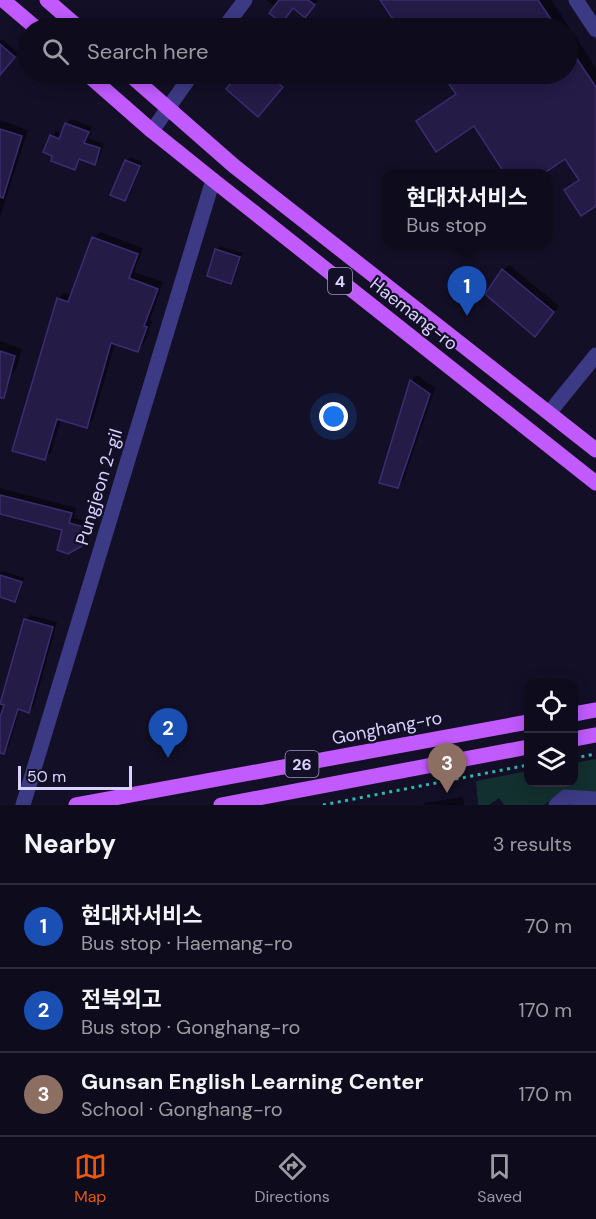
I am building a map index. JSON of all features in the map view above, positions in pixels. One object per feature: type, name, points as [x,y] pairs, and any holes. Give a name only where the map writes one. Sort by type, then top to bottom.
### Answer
[{"type":"main road","points":[[3,0],[24,18]]},
{"type":"main road","points":[[47,0],[68,18]]},
{"type":"main road","name":"Haemang-ro","points":[[99,84],[213,180],[596,483]]},
{"type":"main road","name":"Haemang-ro","points":[[140,84],[234,166],[596,450]]},
{"type":"main road","points":[[578,713],[596,710]]},
{"type":"main road","name":"Gonghang-ro","points":[[76,805],[524,723]]},
{"type":"main road","points":[[578,738],[596,735]]},
{"type":"main road","name":"26","points":[[221,805],[524,748]]},
{"type":"street","points":[[232,18],[245,0]]},
{"type":"street","points":[[576,0],[596,30]]},
{"type":"street","points":[[152,130],[185,84]]},
{"type":"street","name":"Pungjeon 2-gil","points":[[23,805],[213,180]]},
{"type":"street","points":[[549,413],[596,355]]},
{"type":"street","points":[[556,805],[565,797],[596,799]]},
{"type":"path","points":[[578,757],[596,754]]},
{"type":"path","points":[[323,805],[524,766]]},
{"type":"green space","points":[[596,759],[596,792],[561,791],[544,805],[504,805],[499,798],[489,805],[478,805],[476,781],[524,772],[524,787],[578,787],[578,762]]},
{"type":"building","points":[[279,0],[308,0],[315,5],[305,18],[293,8],[286,18],[276,18],[269,13]]},
{"type":"building","points":[[380,0],[538,0],[550,18],[392,18]]},
{"type":"building","points":[[0,44],[15,57],[0,75]]},
{"type":"building","points":[[578,60],[596,87],[596,206],[581,216],[564,190],[579,180],[565,159],[550,169],[502,169],[474,126],[436,152],[416,121],[456,94],[449,84],[578,84]]},
{"type":"building","points":[[230,84],[280,84],[283,87],[258,117],[226,89]]},
{"type":"building","points":[[65,123],[89,132],[84,143],[100,148],[95,165],[79,159],[75,170],[51,161],[52,156],[43,152],[50,135],[59,139]]},
{"type":"building","points":[[0,129],[22,136],[3,198],[0,197]]},
{"type":"building","points":[[125,160],[140,166],[125,201],[110,195]]},
{"type":"building","points":[[92,237],[138,254],[129,278],[158,289],[144,326],[147,327],[138,352],[111,343],[87,428],[57,419],[45,460],[12,451],[57,298],[68,302]]},
{"type":"building","points":[[215,249],[240,257],[231,284],[207,276]]},
{"type":"building","points":[[502,269],[554,312],[535,337],[485,294]]},
{"type":"building","points":[[0,351],[15,356],[4,398],[0,398]]},
{"type":"building","points":[[410,380],[430,394],[398,488],[379,483]]},
{"type":"building","points":[[0,495],[72,513],[69,523],[88,528],[82,546],[68,554],[57,550],[62,530],[0,514]]},
{"type":"building","points":[[0,575],[22,582],[15,602],[0,597]]},
{"type":"building","points":[[24,619],[53,627],[29,713],[18,709],[4,754],[0,753],[0,717],[4,705],[0,704]]},
{"type":"place","name":"현대차서비스","points":[[467,316]]},
{"type":"place","name":"전북외고","points":[[168,758]]},
{"type":"place","name":"Gunsan English Learning Center","points":[[447,793]]}]
